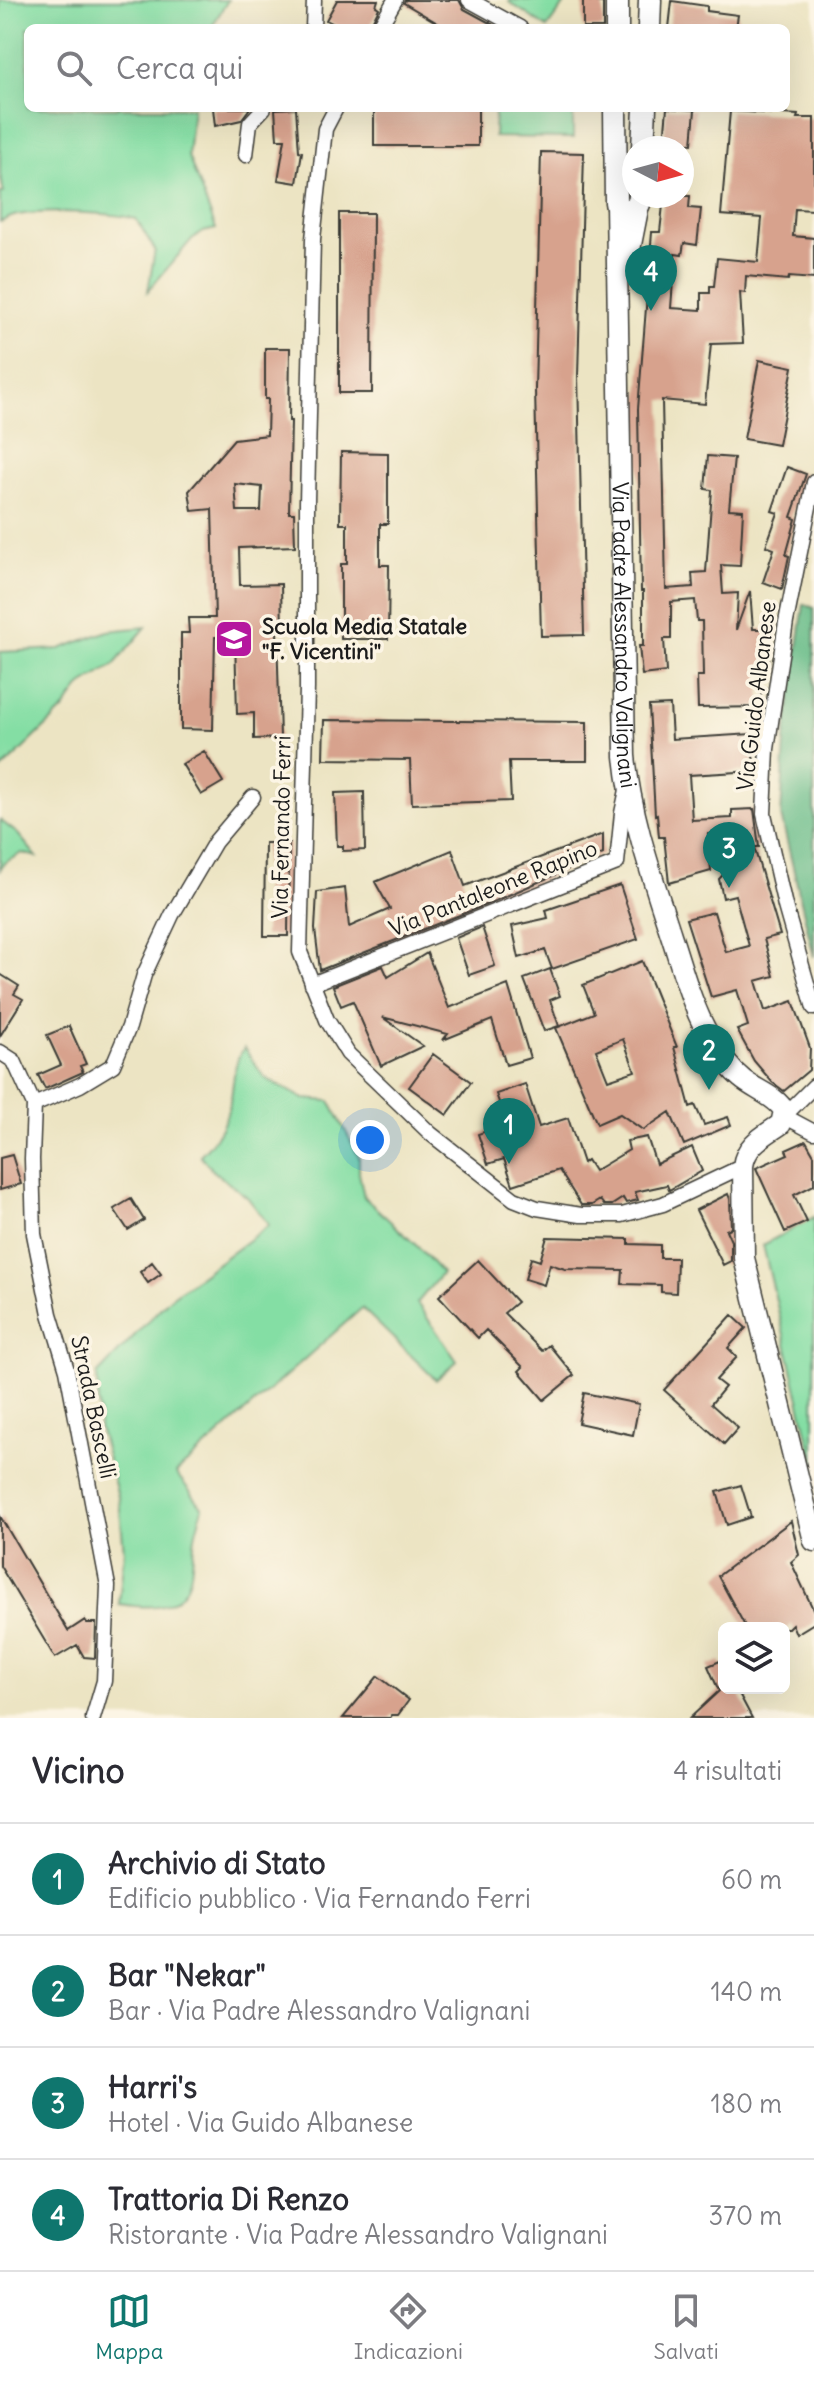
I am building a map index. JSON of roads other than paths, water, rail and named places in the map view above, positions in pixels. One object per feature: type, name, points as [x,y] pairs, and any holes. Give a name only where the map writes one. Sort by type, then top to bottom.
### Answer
[{"type":"main road","points":[[617,0],[617,24]]},
{"type":"main road","points":[[649,24],[650,0]]},
{"type":"main road","name":"Via Padre Alessandro Valignani","points":[[616,112],[622,146]]},
{"type":"main road","points":[[644,136],[645,112]]},
{"type":"street","points":[[313,24],[314,0]]},
{"type":"street","points":[[381,24],[395,0]]},
{"type":"street","points":[[469,0],[488,4],[515,24]]},
{"type":"street","points":[[246,155],[250,123],[260,112]]},
{"type":"street","name":"Via Fernando Ferri","points":[[322,112],[325,129],[313,239],[300,952],[312,984],[327,1020],[348,1054],[431,1134],[514,1199],[537,1208],[581,1215],[622,1215],[663,1204],[744,1160]]},
{"type":"street","name":"Via Fernando Ferri","points":[[325,129],[334,112]]},
{"type":"street","name":"Via Padre Alessandro Valignani","points":[[631,208],[619,313],[618,433],[628,786],[650,872],[704,1025],[739,1077],[782,1106],[784,1116]]},
{"type":"street","name":"Via Guido Albanese","points":[[814,482],[786,622],[767,749],[764,814],[785,906],[814,1008]]},
{"type":"street","name":"Via Pantaleone Rapino","points":[[312,984],[617,863],[628,786]]},
{"type":"street","name":"Via Fernando Ferri","points":[[34,1105],[80,1085],[113,1065],[129,1027],[144,975],[172,915],[215,842],[253,797]]},
{"type":"street","points":[[0,1052],[14,1061],[34,1105]]},
{"type":"street","points":[[814,1086],[784,1116],[781,1124],[755,1142],[744,1160],[744,1258],[814,1541]]},
{"type":"street","name":"Strada Bascelli","points":[[34,1105],[34,1234],[50,1314],[67,1370],[108,1586],[104,1681],[93,1718]]},
{"type":"street","points":[[784,1116],[814,1132]]},
{"type":"place","name":"Trattoria Di Renzo","points":[[651,311]]},
{"type":"place","name":"Scuola Media Statale \"F. Vicentini\"","points":[[234,639]]},
{"type":"place","name":"Harri's","points":[[729,888]]},
{"type":"place","name":"Bar \"Nekar\"","points":[[709,1090]]},
{"type":"place","name":"Archivio di Stato","points":[[509,1164]]}]
